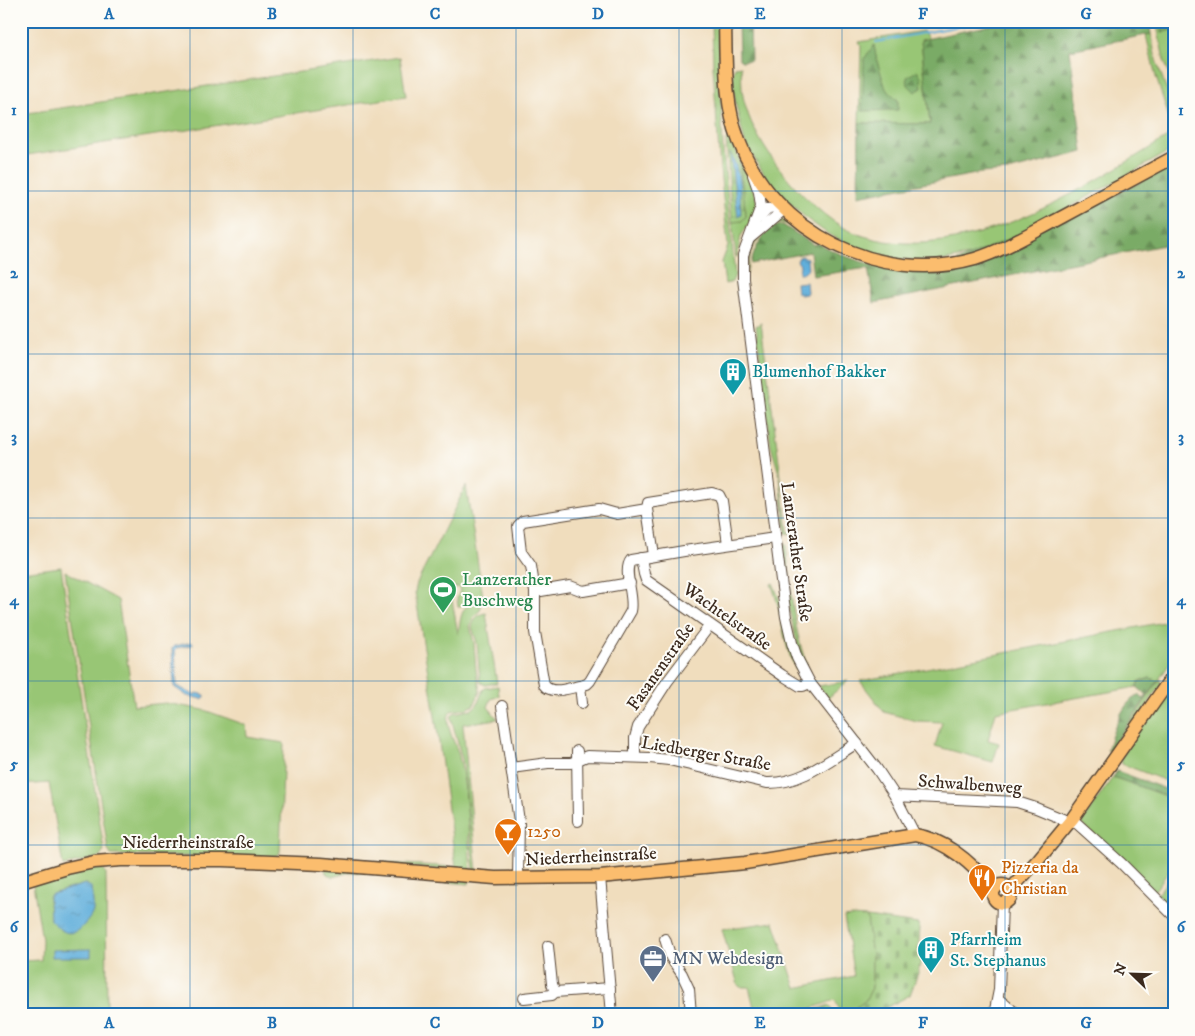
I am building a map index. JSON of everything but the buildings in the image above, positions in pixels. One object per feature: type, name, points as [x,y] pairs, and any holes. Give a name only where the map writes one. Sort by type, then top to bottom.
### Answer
[{"type":"main road","points":[[725,21],[729,107],[739,142],[748,160],[781,206],[807,228],[834,245],[854,254],[894,265],[917,267],[939,266],[975,259],[1000,250],[1174,157]]},
{"type":"main road","points":[[1010,890],[1002,884],[996,887],[994,899],[1002,903],[1010,899],[1010,890],[1071,821],[1174,674]]},
{"type":"main road","name":"Niederrheinstraße","points":[[21,882],[94,862],[121,860],[222,860],[322,864],[495,878],[600,877],[746,863],[915,835],[933,839],[951,849],[994,890]]},
{"type":"street","name":"Lanzerather Straße","points":[[748,160],[761,199],[760,212],[744,255],[743,279],[775,538],[788,626],[797,658],[810,683],[857,743],[894,796],[915,835]]},
{"type":"street","points":[[749,239],[780,213],[781,206],[769,208],[756,220]]},
{"type":"street","points":[[654,556],[647,509],[648,504],[651,502],[715,493],[722,501],[728,544]]},
{"type":"street","points":[[647,509],[617,514],[599,509],[520,523],[518,530],[521,552],[531,566],[535,592],[535,632],[546,688],[552,690],[580,686],[590,681],[628,618],[633,605],[628,568],[629,562],[634,559],[775,538]]},
{"type":"street","name":"Wachtelstraße","points":[[641,558],[646,580],[797,685],[803,686],[810,683]]},
{"type":"street","points":[[535,592],[570,586],[583,591],[630,583]]},
{"type":"street","name":"Fasanenstraße","points":[[635,757],[635,738],[638,727],[667,682],[710,626]]},
{"type":"street","points":[[580,686],[582,702]]},
{"type":"street","points":[[502,706],[519,821],[518,878]]},
{"type":"street","name":"Liedberger Straße","points":[[512,768],[548,763],[571,763],[577,756],[635,757],[669,760],[767,783],[777,783],[801,776],[857,743]]},
{"type":"street","points":[[577,756],[578,822]]},
{"type":"street","name":"Schwalbenweg","points":[[894,796],[1017,802],[1071,821],[1121,863],[1174,916]]},
{"type":"street","points":[[600,877],[612,1015]]},
{"type":"street","points":[[994,1015],[998,999],[1002,903]]},
{"type":"street","points":[[665,939],[671,958],[682,974],[689,990],[691,1015]]},
{"type":"street","points":[[548,946],[552,984],[555,992]]},
{"type":"street","points":[[524,998],[552,995],[555,992],[610,988]]},
{"type":"street","points":[[998,999],[1018,1015]]},
{"type":"green space","points":[[712,21],[717,21],[723,149],[735,275],[732,282],[725,284],[722,262],[728,246],[720,169]]},
{"type":"green space","points":[[738,21],[750,21],[751,60],[742,61],[739,59]]},
{"type":"green space","points":[[1010,21],[1149,21],[1151,34],[1070,50],[1083,152],[1008,171],[981,173],[858,196],[859,123],[930,124],[921,40]]},
{"type":"green space","points":[[1156,21],[1174,21],[1174,87],[1164,60]]},
{"type":"green space","points":[[1161,21],[1174,21],[1174,30],[1162,32]]},
{"type":"green space","points":[[923,31],[929,39],[921,41],[930,124],[859,123],[861,45],[859,42]]},
{"type":"green space","points":[[1151,34],[1156,60],[1174,110],[1174,133],[1156,77],[1146,35]]},
{"type":"green space","points":[[874,45],[886,89],[898,100],[898,110],[862,111],[864,59]]},
{"type":"green space","points":[[400,57],[406,96],[21,156],[21,114]]},
{"type":"green space","points":[[741,66],[743,96],[751,122],[764,146],[789,180],[818,209],[847,230],[896,242],[937,242],[980,233],[1022,218],[1063,198],[1102,177],[1174,133],[1174,149],[1016,237],[974,255],[936,262],[887,258],[846,243],[828,234],[807,219],[780,194],[764,174],[745,143],[736,106],[733,71],[735,67]]},
{"type":"green space","points":[[917,71],[921,76],[922,88],[915,92],[908,85],[907,77]]},
{"type":"green space","points":[[732,138],[739,159],[746,216],[742,221],[732,222],[726,140]]},
{"type":"green space","points":[[739,159],[755,194],[757,204],[754,216],[741,236],[736,257],[732,222],[742,221],[746,216]]},
{"type":"green space","points":[[1174,164],[1174,243],[874,303],[868,268],[813,276],[810,252],[751,264],[761,239],[771,229],[783,225],[814,245],[818,243],[862,262],[890,268],[937,270],[1132,186]]},
{"type":"green space","points":[[777,220],[789,222],[816,241],[813,242],[787,224],[777,222],[759,237],[752,251],[747,274],[747,266],[754,243],[763,230]]},
{"type":"green space","points":[[761,323],[788,531],[792,534],[786,533],[780,477],[771,446],[756,326]]},
{"type":"green space","points":[[466,486],[483,597],[470,600],[461,607],[458,607],[457,599],[460,590],[458,587],[450,588],[458,634],[461,617],[465,608],[473,602],[480,601],[481,609],[473,618],[470,626],[480,691],[474,705],[466,709],[451,711],[448,720],[458,752],[464,781],[471,872],[284,857],[456,867],[438,735],[415,592],[417,583]]},
{"type":"green space","points":[[782,544],[786,544],[796,626],[810,673],[800,657],[786,595],[786,570]]},
{"type":"green space","points":[[61,567],[104,850],[100,857],[63,866],[49,783],[21,785],[21,572]]},
{"type":"green space","points":[[65,571],[118,600],[134,706],[166,703],[204,710],[246,725],[247,737],[284,743],[280,852],[274,858],[111,855],[108,850]]},
{"type":"green space","points":[[773,583],[802,678],[795,667],[786,644],[771,584]]},
{"type":"green space","points":[[486,613],[497,683],[485,685],[480,682],[477,643],[472,627],[476,617]]},
{"type":"green space","points":[[1174,620],[1174,657],[1158,681],[1150,678],[1138,682],[1137,687],[996,712],[988,740],[999,743],[993,762],[935,746],[942,722],[916,721],[884,712],[860,681]]},
{"type":"green space","points":[[1150,678],[1158,681],[1109,751],[1107,750],[1118,719],[1127,705],[1138,695],[1144,699],[1147,695],[1137,687],[1138,683]]},
{"type":"green space","points":[[1160,679],[1161,685],[1112,755],[1109,755]]},
{"type":"green space","points":[[848,681],[828,698],[819,686]]},
{"type":"green space","points":[[1174,681],[1174,784],[1122,764],[1121,757]]},
{"type":"green space","points":[[498,686],[499,696],[491,699],[488,707],[498,719],[463,724],[477,873],[474,872],[463,763],[451,717],[454,713],[471,710],[477,705],[485,688]]},
{"type":"green space","points":[[1117,771],[1174,792],[1174,799],[1113,777]]},
{"type":"green space","points":[[1113,777],[1174,799],[1174,864],[1153,891],[1081,823]]},
{"type":"green space","points":[[95,867],[104,869],[106,874],[107,1010],[34,1011],[33,1015],[21,1015],[21,961],[41,960],[42,940],[33,884]],"holes":[[[85,884],[88,885],[50,920],[49,896]]]},
{"type":"green space","points":[[325,867],[469,879],[469,884],[410,879],[400,875],[351,872],[332,877],[326,873]]},
{"type":"green space","points":[[1174,871],[1174,914],[1157,895]]},
{"type":"green space","points":[[844,917],[867,917],[872,956],[872,988],[866,1000],[846,1015],[842,1015],[835,1000],[793,1015],[756,1015],[749,987],[740,987],[738,985],[722,929],[774,922],[796,988],[854,976]]},
{"type":"green space","points":[[867,917],[918,924],[920,929],[918,952],[921,960],[910,995],[878,1012],[879,1015],[846,1015],[866,1000],[872,988],[872,956]]},
{"type":"green space","points":[[829,1005],[834,1015],[802,1015]]},
{"type":"water","points":[[730,153],[734,160],[739,183],[741,214],[738,216]]},
{"type":"water","points":[[802,256],[807,258],[808,268],[801,274],[799,273],[800,265],[797,261]]},
{"type":"water","points":[[806,282],[806,294],[801,295],[797,293],[796,283]]},
{"type":"water","points":[[192,642],[194,644],[175,650],[177,686],[194,695],[197,693],[205,695],[202,699],[187,696],[174,687],[172,648]]},
{"type":"water","points":[[85,884],[91,887],[92,915],[75,932],[63,931],[50,920],[49,896]]},
{"type":"water","points":[[91,949],[91,957],[52,957],[52,950]]},
{"type":"waterway","points":[[876,42],[986,21]]},
{"type":"place","name":"Blumenhof Bakker","points":[[733,396]]},
{"type":"place","name":"Lanzerather Buschweg","points":[[443,614]]},
{"type":"place","name":"1250","points":[[508,856]]},
{"type":"place","name":"Pizzeria da Christian","points":[[982,902]]},
{"type":"place","name":"Pfarrheim St. Stephanus","points":[[931,974]]},
{"type":"place","name":"MN Webdesign","points":[[653,983]]}]
